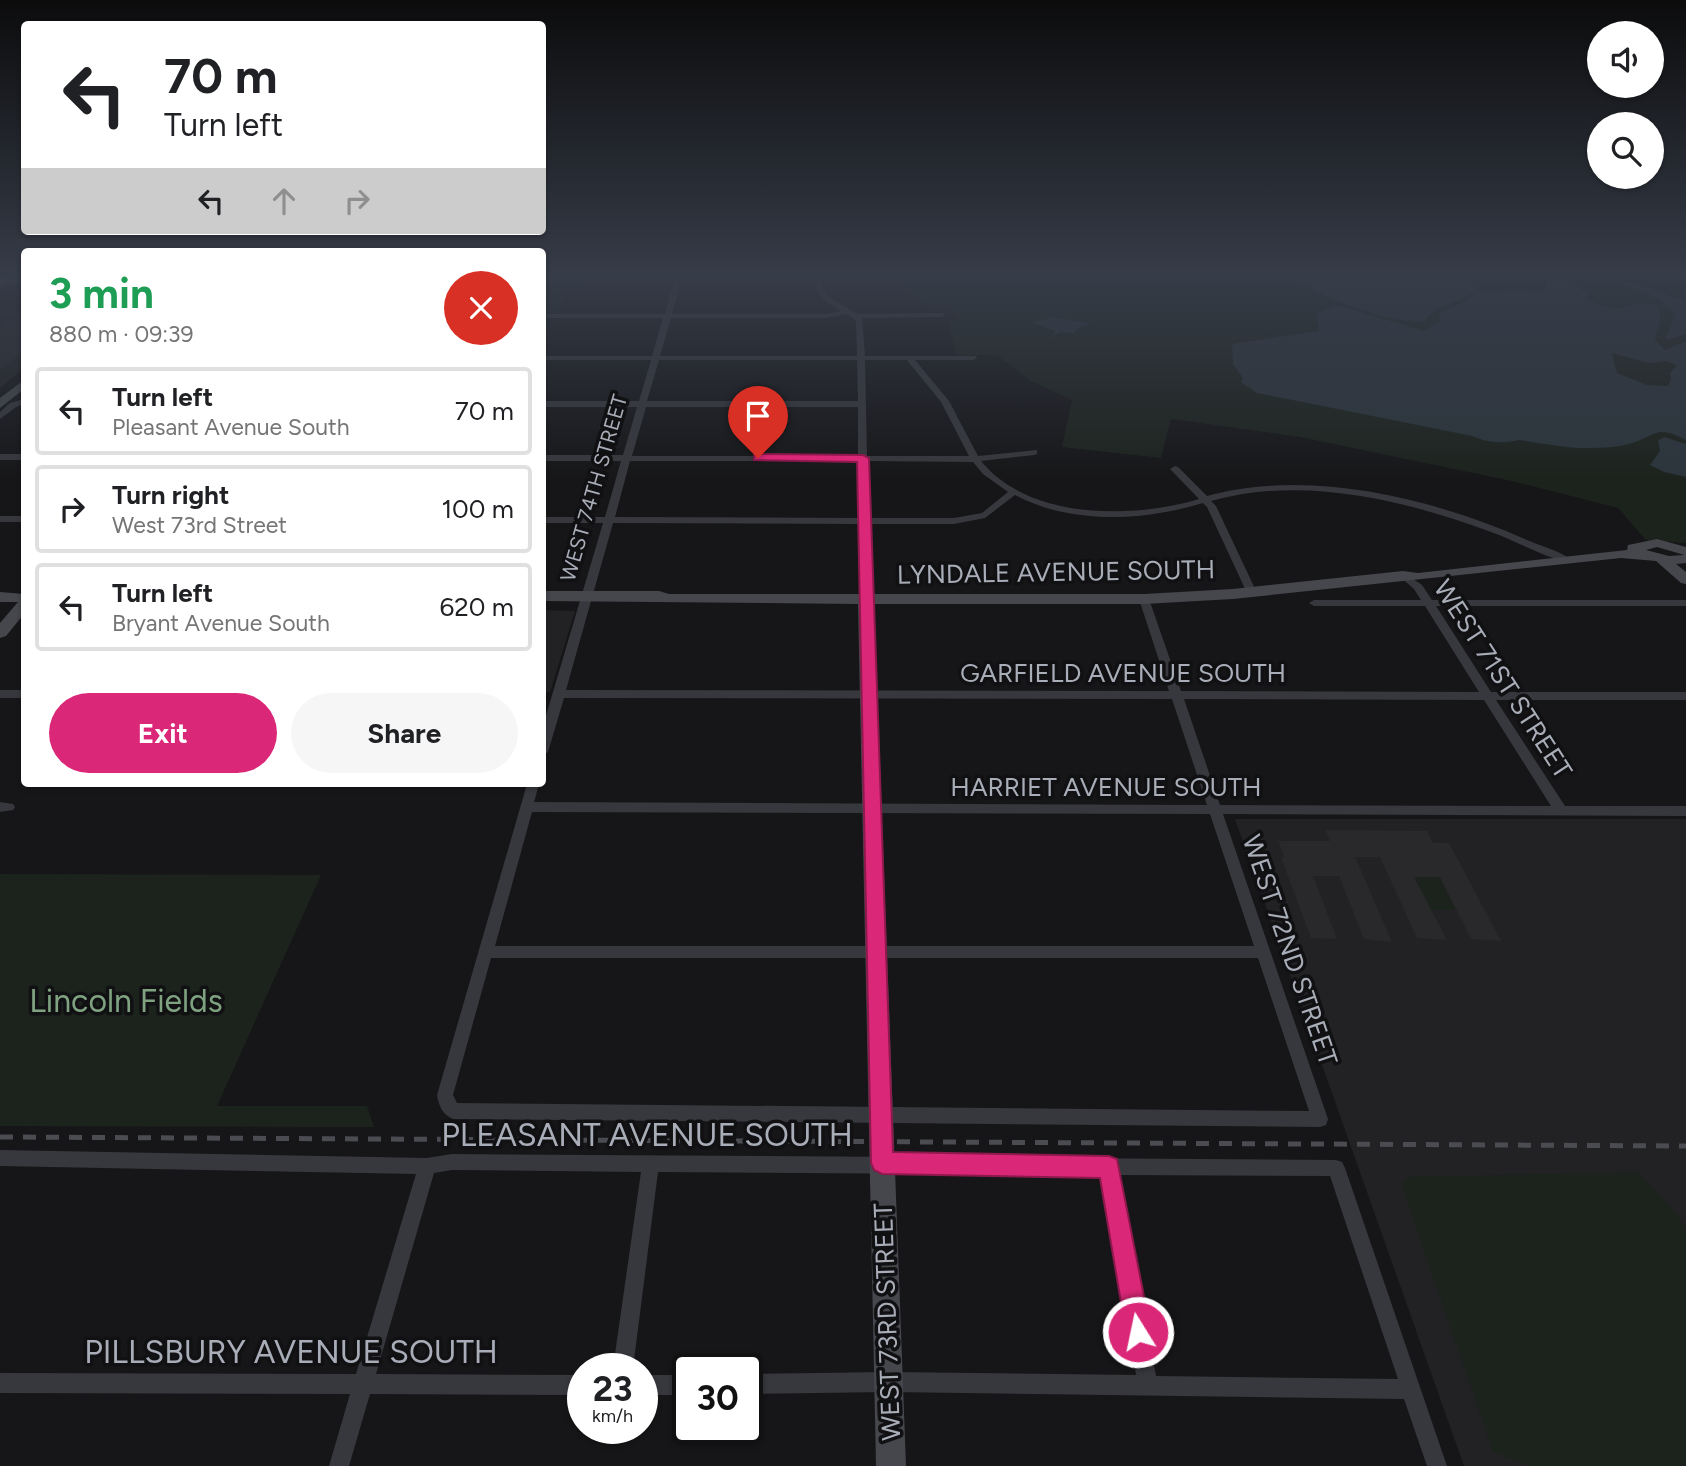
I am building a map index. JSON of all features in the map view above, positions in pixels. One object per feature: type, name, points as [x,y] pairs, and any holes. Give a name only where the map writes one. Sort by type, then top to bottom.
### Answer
[{"type":"main road","points":[[0,392],[21,374]]},
{"type":"main road","points":[[0,404],[21,386]]},
{"type":"main road","name":"LYNDALE AVENUE SOUTH","points":[[1403,575],[1409,572],[1549,554],[1672,559]]},
{"type":"main road","name":"LYNDALE AVENUE SOUTH","points":[[546,596],[658,602],[667,599],[1144,599],[1252,593],[1621,554],[1672,559]]},
{"type":"main road","points":[[0,597],[21,598]]},
{"type":"main road","name":"LYNDALE AVENUE SOUTH","points":[[546,603],[585,599]]},
{"type":"main road","name":"WEST 73RD STREET","points":[[866,599],[891,1466]]},
{"type":"main road","points":[[0,605],[21,605]]},
{"type":"main road","points":[[0,633],[21,608]]},
{"type":"street","name":"WEST 74TH STREET","points":[[546,738],[659,345]]},
{"type":"street","name":"WEST 73RD STREET","points":[[861,345],[866,599]]},
{"type":"street","points":[[546,358],[973,358]]},
{"type":"street","points":[[909,358],[950,409],[975,459],[985,471],[1014,491],[1053,506],[1098,513],[1165,510],[1265,489],[1346,492],[1469,521],[1566,559]]},
{"type":"street","points":[[0,416],[21,403]]},
{"type":"street","points":[[546,404],[862,404]]},
{"type":"street","points":[[546,458],[975,459],[1034,452]]},
{"type":"street","points":[[0,457],[21,457]]},
{"type":"street","points":[[1175,469],[1211,506],[1252,593]]},
{"type":"street","points":[[546,520],[966,520],[985,515],[1014,491]]},
{"type":"street","points":[[0,519],[21,519]]},
{"type":"street","name":"WEST 71ST STREET","points":[[1403,575],[1418,587],[1561,810]]},
{"type":"street","name":"WEST 72ND STREET","points":[[1144,599],[1320,1119]]},
{"type":"street","points":[[1314,603],[1686,603]]},
{"type":"street","points":[[0,694],[21,694]]},
{"type":"street","name":"GARFIELD AVENUE SOUTH","points":[[559,694],[1686,696]]},
{"type":"street","points":[[445,1095],[532,787]]},
{"type":"street","name":"HARRIET AVENUE SOUTH","points":[[527,807],[1686,811]]},
{"type":"street","points":[[487,952],[1263,952]]},
{"type":"street","name":"PLEASANT AVENUE SOUTH","points":[[445,1095],[449,1109],[458,1113],[1320,1119]]},
{"type":"street","name":"PLEASANT AVENUE SOUTH","points":[[0,1158],[427,1166],[452,1162],[651,1162],[1336,1168]]},
{"type":"street","points":[[625,1353],[651,1162]]},
{"type":"street","points":[[339,1466],[427,1166]]},
{"type":"street","points":[[1109,1167],[1148,1387]]},
{"type":"street","points":[[1336,1168],[1437,1466]]},
{"type":"street","points":[[763,1384],[888,1382],[1411,1389]]},
{"type":"street","name":"PILLSBURY AVENUE SOUTH","points":[[0,1383],[567,1385]]},
{"type":"shaded area","points":[[0,345],[21,345],[21,370],[0,388]]},
{"type":"shaded area","points":[[1232,345],[1660,345],[1665,350],[1676,345],[1686,345],[1686,440],[1662,432],[1629,444],[1606,448],[1573,448],[1519,440],[1495,442],[1257,393],[1241,382],[1243,378],[1233,364]],"holes":[[[1612,353],[1649,363],[1666,361],[1677,365],[1670,373],[1668,386],[1647,385],[1617,373]]]},
{"type":"shaded area","points":[[1664,437],[1686,444],[1686,477],[1664,472],[1650,465],[1660,451],[1658,441]]},
{"type":"shaded area","points":[[546,610],[575,611],[550,692],[546,692]]},
{"type":"shaded area","points":[[1235,819],[1686,819],[1686,1466],[1464,1466]]},
{"type":"green space","points":[[954,345],[1686,345],[1686,543],[1646,540],[1618,508],[1512,481],[1300,437],[1171,419],[1161,458],[1062,447],[1072,400],[1031,381],[997,355],[956,355]]},
{"type":"green space","name":"Lincoln Fields","points":[[0,874],[321,875],[217,1106],[367,1106],[374,1127],[0,1126]]},
{"type":"green space","points":[[1414,877],[1439,877],[1456,910],[1431,910]]},
{"type":"green space","points":[[1638,1172],[1686,1228],[1686,1466],[1530,1466],[1493,1452],[1401,1183],[1409,1177]]},
{"type":"building","points":[[0,345],[21,345],[21,353],[0,370]]},
{"type":"building","points":[[1325,830],[1427,831],[1433,843],[1449,843],[1501,941],[1471,939],[1440,877],[1414,877],[1447,940],[1417,938],[1380,857],[1355,857],[1392,942],[1364,939],[1339,876],[1313,876],[1337,939],[1311,938],[1281,857],[1284,857],[1278,841],[1330,841]]},
{"type":"railway","points":[[0,1137],[1686,1146]]},
{"type":"route","points":[[758,458],[863,458],[882,1163],[1109,1167],[1138,1332]]}]
